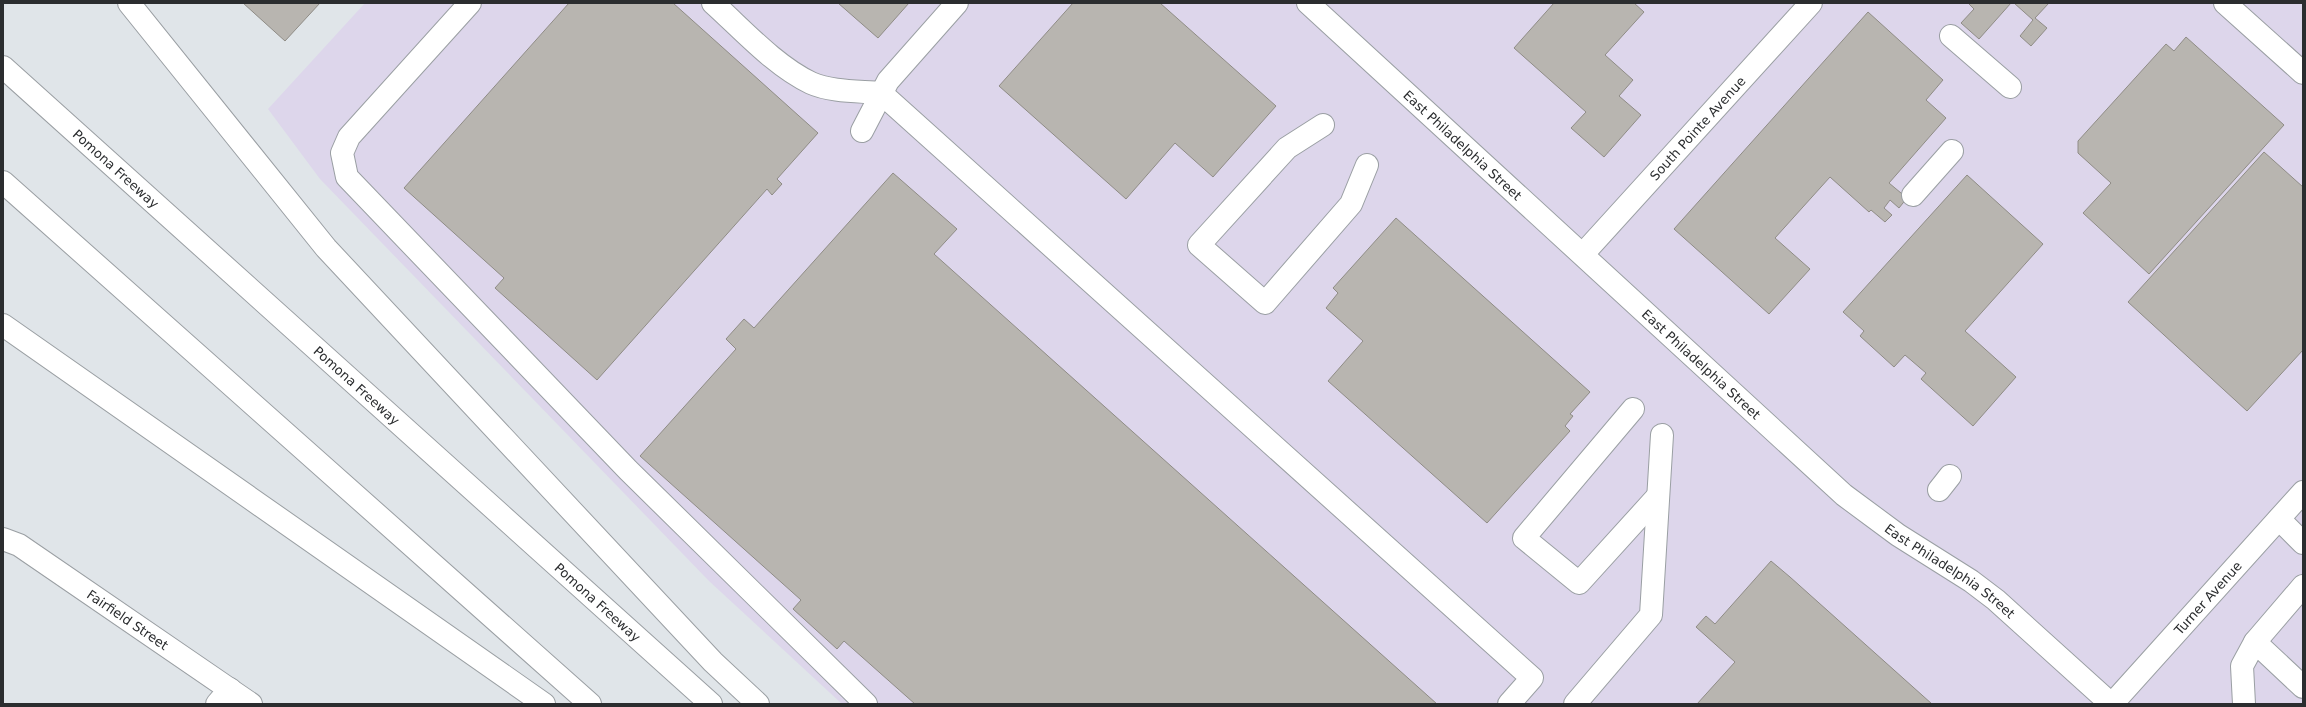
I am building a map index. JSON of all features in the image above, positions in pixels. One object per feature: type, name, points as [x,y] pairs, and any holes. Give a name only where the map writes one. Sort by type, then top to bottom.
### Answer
[{"type":"main road","points":[[129,3],[326,248],[713,662],[758,704]]},
{"type":"main road","points":[[470,3],[349,137],[342,153],[347,177],[628,470],[866,704]]},
{"type":"main road","points":[[713,3],[787,69],[812,84],[841,90],[881,93],[1532,678],[1509,704]]},
{"type":"main road","points":[[862,131],[881,93],[900,65],[957,3]]},
{"type":"main road","name":"East Philadelphia Street","points":[[1308,3],[1844,495],[1898,535],[1971,581],[1996,600],[2112,704]]},
{"type":"main road","name":"South Pointe Avenue","points":[[1583,254],[1811,3]]},
{"type":"main road","points":[[2225,3],[2303,73]]},
{"type":"main road","points":[[1951,36],[2010,87]]},
{"type":"main road","name":"Pomona Freeway","points":[[3,67],[711,704]]},
{"type":"main road","points":[[1323,125],[1287,148],[1199,245],[1265,303],[1351,204],[1367,165]]},
{"type":"main road","points":[[1913,195],[1952,151]]},
{"type":"main road","points":[[3,182],[590,704]]},
{"type":"main road","points":[[3,325],[544,704]]},
{"type":"main road","points":[[1633,409],[1524,538],[1579,583],[1657,497]]},
{"type":"main road","points":[[1575,704],[1651,615],[1657,497],[1662,436]]},
{"type":"main road","name":"Turner Avenue","points":[[2112,704],[2303,492]]},
{"type":"main road","points":[[2279,519],[2303,543]]},
{"type":"main road","name":"Fairfield Street","points":[[3,539],[19,544],[223,697],[251,704]]},
{"type":"main road","points":[[2244,704],[2242,666],[2255,642],[2303,586]]},
{"type":"main road","points":[[2255,642],[2303,687]]},
{"type":"shaded area","points":[[365,3],[2303,3],[2303,704],[842,704],[709,581],[320,179],[268,109]]},
{"type":"building","points":[[243,3],[320,3],[285,41]]},
{"type":"building","points":[[569,3],[673,3],[818,133],[777,179],[782,184],[772,195],[767,189],[597,380],[495,288],[504,278],[404,188]]},
{"type":"building","points":[[838,3],[909,3],[878,38]]},
{"type":"building","points":[[1073,3],[1160,3],[1276,106],[1213,177],[1175,143],[1126,199],[999,86]]},
{"type":"building","points":[[1554,3],[1634,3],[1644,12],[1605,55],[1633,80],[1619,96],[1641,115],[1604,157],[1571,128],[1586,112],[1514,48]]},
{"type":"building","points":[[1968,3],[2011,3],[1979,39],[1961,23],[1974,9]]},
{"type":"building","points":[[2014,3],[2049,3],[2035,18],[2047,28],[2031,46],[2020,36],[2033,20]]},
{"type":"building","points":[[1868,12],[1943,80],[1926,100],[1946,118],[1889,183],[1907,198],[1899,208],[1890,200],[1884,208],[1892,215],[1885,222],[1871,210],[1869,212],[1830,177],[1775,238],[1810,269],[1769,314],[1674,229]]},
{"type":"building","points":[[2186,37],[2284,125],[2149,274],[2083,213],[2111,183],[2078,153],[2078,141],[2166,44],[2174,51]]},
{"type":"building","points":[[2264,152],[2303,187],[2303,350],[2247,411],[2128,302]]},
{"type":"building","points":[[893,173],[957,229],[934,254],[1437,704],[915,704],[844,641],[837,649],[793,609],[801,600],[640,456],[736,349],[726,339],[744,319],[754,328]]},
{"type":"building","points":[[1967,175],[2043,244],[1965,331],[2016,377],[1973,426],[1921,379],[1926,373],[1905,355],[1894,367],[1860,336],[1864,331],[1843,312]]},
{"type":"building","points":[[1396,218],[1590,392],[1570,414],[1573,416],[1565,426],[1570,431],[1487,523],[1328,381],[1363,341],[1326,308],[1338,293],[1333,288]]},
{"type":"building","points":[[1771,561],[1932,704],[1697,704],[1735,662],[1696,627],[1706,616],[1715,624]]}]
